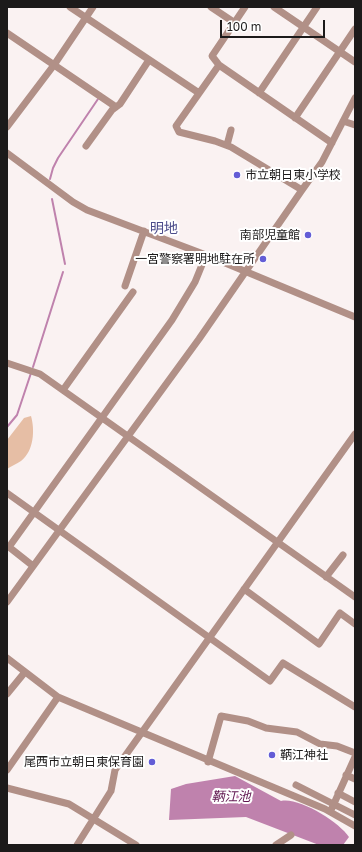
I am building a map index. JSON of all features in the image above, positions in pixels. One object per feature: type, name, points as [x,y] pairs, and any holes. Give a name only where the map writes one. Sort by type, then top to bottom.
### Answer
[{"type":"street","points":[[70,7],[199,93]]},
{"type":"street","points":[[7,127],[54,64],[93,7]]},
{"type":"street","points":[[211,7],[235,23]]},
{"type":"street","points":[[245,7],[212,56],[219,65],[332,143]]},
{"type":"street","points":[[274,7],[355,62]]},
{"type":"street","points":[[259,93],[317,7]]},
{"type":"street","points":[[295,118],[355,29]]},
{"type":"street","points":[[7,33],[116,106]]},
{"type":"street","points":[[86,146],[112,110],[120,104],[149,60]]},
{"type":"street","points":[[219,65],[176,126],[179,132],[227,145],[302,190]]},
{"type":"street","points":[[7,602],[198,339],[302,190],[332,143],[355,98]]},
{"type":"street","points":[[344,121],[355,125]]},
{"type":"street","points":[[227,145],[231,130]]},
{"type":"street","points":[[7,153],[73,202],[87,210],[206,255],[355,317]]},
{"type":"street","points":[[125,286],[144,231]]},
{"type":"street","points":[[33,566],[9,547],[172,320],[195,282],[206,255]]},
{"type":"street","points":[[63,390],[133,292]]},
{"type":"street","points":[[7,363],[40,374],[355,597]]},
{"type":"street","points":[[77,845],[111,791],[115,770],[355,434]]},
{"type":"street","points":[[7,493],[60,530],[208,639],[270,681],[283,663],[355,707]]},
{"type":"street","points":[[326,577],[343,554]]},
{"type":"street","points":[[244,589],[319,644],[340,612],[355,624]]},
{"type":"street","points":[[7,658],[58,697],[208,762],[330,812],[355,826]]},
{"type":"street","points":[[7,694],[25,672]]},
{"type":"street","points":[[7,770],[58,697]]},
{"type":"street","points":[[208,762],[221,716],[248,720],[266,728],[296,732],[320,744],[337,746],[355,753]]},
{"type":"street","points":[[330,812],[355,757]]},
{"type":"street","points":[[346,775],[355,779]]},
{"type":"street","points":[[296,785],[355,815]]},
{"type":"street","points":[[7,788],[69,804],[136,845]]},
{"type":"street","points":[[338,793],[355,802]]},
{"type":"street","points":[[276,845],[291,835]]},
{"type":"shaded area","points":[[31,416],[33,434],[29,452],[21,461],[7,469],[7,440],[24,418]]},
{"type":"water","name":"鞆江池","points":[[235,776],[281,801],[298,803],[318,812],[337,824],[349,837],[343,845],[319,845],[246,817],[169,820],[171,789],[186,784]]},
{"type":"waterway","points":[[50,179],[58,158],[98,99]]},
{"type":"waterway","points":[[52,199],[65,264]]},
{"type":"waterway","points":[[33,367],[63,272]]},
{"type":"waterway","points":[[7,427],[17,415],[31,373]]},
{"type":"place","name":"市立朝日東小学校","points":[[237,175]]},
{"type":"place","name":"南部児童館","points":[[308,235]]},
{"type":"place","name":"一宮警察署明地駐在所","points":[[263,259]]},
{"type":"place","name":"鞆江神社","points":[[272,755]]},
{"type":"place","name":"尾西市立朝日東保育園","points":[[152,762]]},
{"type":"district","name":"明地","points":[[164,229]]}]
